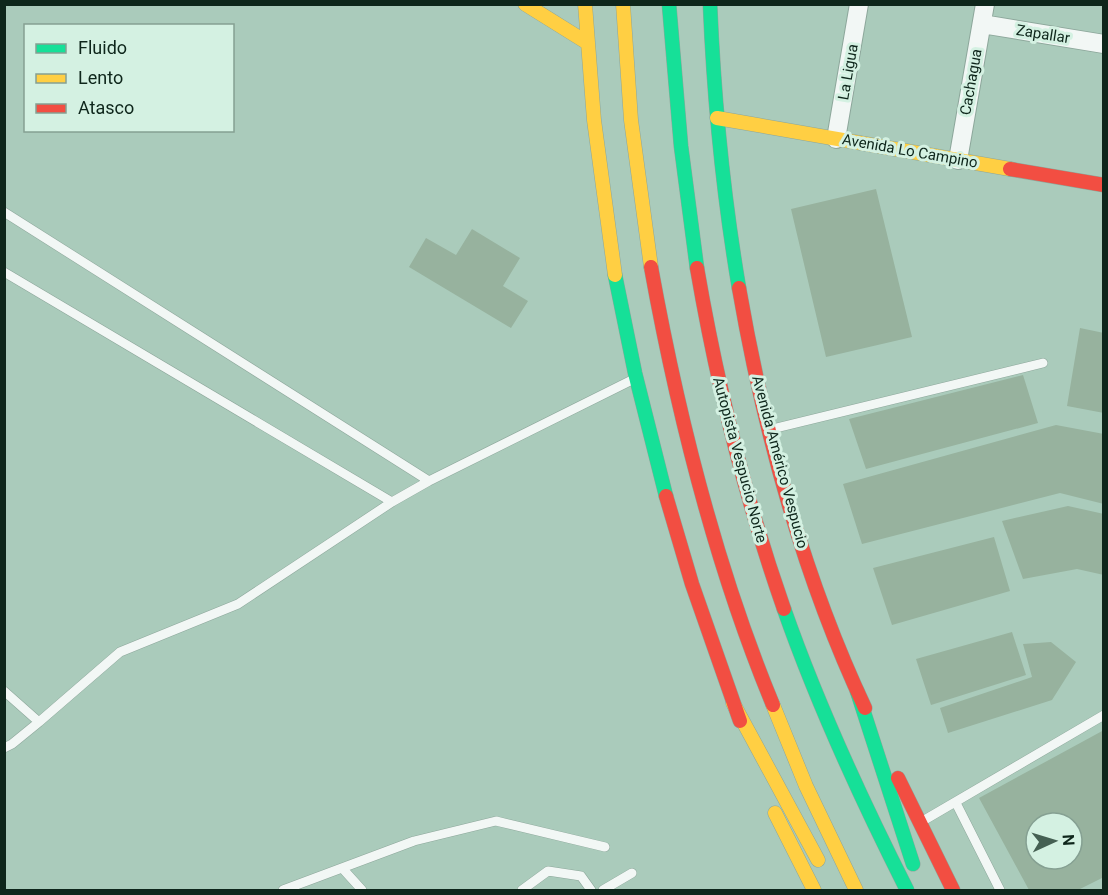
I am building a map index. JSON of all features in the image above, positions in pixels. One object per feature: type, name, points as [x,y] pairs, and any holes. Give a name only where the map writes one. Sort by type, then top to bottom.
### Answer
[{"type":"main road","points":[[525,4],[586,42]]},
{"type":"main road","points":[[585,4],[586,42],[598,162],[609,243],[619,303],[646,427],[684,564],[733,704],[776,815],[814,891]]},
{"type":"main road","points":[[623,4],[632,136],[644,230],[663,336],[693,466],[725,576],[756,662],[810,794],[856,891]]},
{"type":"main road","name":"Autopista Vespucio Norte","points":[[669,4],[679,135],[691,234],[707,326],[735,449],[771,572],[798,647],[837,744],[907,891]]},
{"type":"main road","name":"Avenida Américo Vespucio","points":[[710,4],[717,118],[740,291],[751,350],[797,531],[856,691],[953,891]]},
{"type":"main road","name":"Avenida Lo Campino","points":[[717,118],[1104,185]]},
{"type":"main road","points":[[856,691],[919,880]]},
{"type":"main road","points":[[733,704],[824,871]]},
{"type":"street","name":"La Ligua","points":[[836,139],[859,4]]},
{"type":"street","name":"Cachagua","points":[[958,160],[985,4]]},
{"type":"street","name":"Zapallar","points":[[982,24],[1104,44]]},
{"type":"lane","points":[[4,212],[429,481]]},
{"type":"lane","points":[[4,272],[392,502]]},
{"type":"lane","points":[[770,430],[1043,363]]},
{"type":"lane","points":[[4,748],[39,722],[120,652],[238,604],[392,502],[429,481],[635,379]]},
{"type":"lane","points":[[4,692],[39,722]]},
{"type":"lane","points":[[919,824],[1104,715]]},
{"type":"lane","points":[[956,803],[1000,891]]},
{"type":"lane","points":[[283,891],[414,841],[496,821],[605,847]]},
{"type":"lane","points":[[343,869],[362,891]]},
{"type":"lane","points":[[522,891],[548,871],[581,876],[591,891]]},
{"type":"lane","points":[[603,891],[632,873]]},
{"type":"building","points":[[876,189],[912,337],[826,357],[791,209]]},
{"type":"building","points":[[472,229],[520,258],[503,286],[528,301],[511,328],[409,267],[426,238],[456,255]]},
{"type":"building","points":[[1080,328],[1104,333],[1104,413],[1067,406]]},
{"type":"building","points":[[1023,375],[1038,423],[866,469],[849,419]]},
{"type":"building","points":[[1056,425],[1104,434],[1104,504],[1060,493],[862,544],[843,484]]},
{"type":"building","points":[[1068,506],[1104,514],[1104,575],[1077,569],[1023,579],[1002,521]]},
{"type":"building","points":[[994,537],[1010,591],[892,625],[873,568]]},
{"type":"building","points":[[1012,632],[1026,675],[931,705],[916,659]]},
{"type":"building","points":[[1051,642],[1076,662],[1052,700],[948,733],[940,708],[1032,677],[1023,644]]},
{"type":"building","points":[[1104,730],[1104,877],[1078,890],[1029,890],[979,798]]},
{"type":"traffic: fast","points":[[669,4],[681,146],[697,268]]},
{"type":"traffic: fast","points":[[710,4],[720,147],[739,288]]},
{"type":"traffic: fast","points":[[615,275],[635,373],[666,496]]},
{"type":"traffic: fast","points":[[784,609],[841,752],[907,890]]},
{"type":"traffic: fast","points":[[857,691],[913,864]]},
{"type":"traffic: slow","points":[[525,4],[586,42]]},
{"type":"traffic: slow","points":[[585,4],[594,120],[615,275]]},
{"type":"traffic: slow","points":[[623,4],[631,120],[651,267]]},
{"type":"traffic: slow","points":[[717,118],[1010,169]]},
{"type":"traffic: slow","points":[[733,703],[818,860]]},
{"type":"traffic: slow","points":[[773,705],[806,786],[856,890]]},
{"type":"traffic: slow","points":[[775,813],[814,890]]},
{"type":"traffic: jam","points":[[1010,169],[1104,185]]},
{"type":"traffic: jam","points":[[651,267],[673,379],[700,489],[733,598],[773,705]]},
{"type":"traffic: jam","points":[[697,268],[733,440],[784,609]]},
{"type":"traffic: jam","points":[[739,288],[761,396],[788,502],[823,607],[865,708]]},
{"type":"traffic: jam","points":[[666,496],[692,584],[740,721]]},
{"type":"traffic: jam","points":[[898,778],[953,890]]}]
